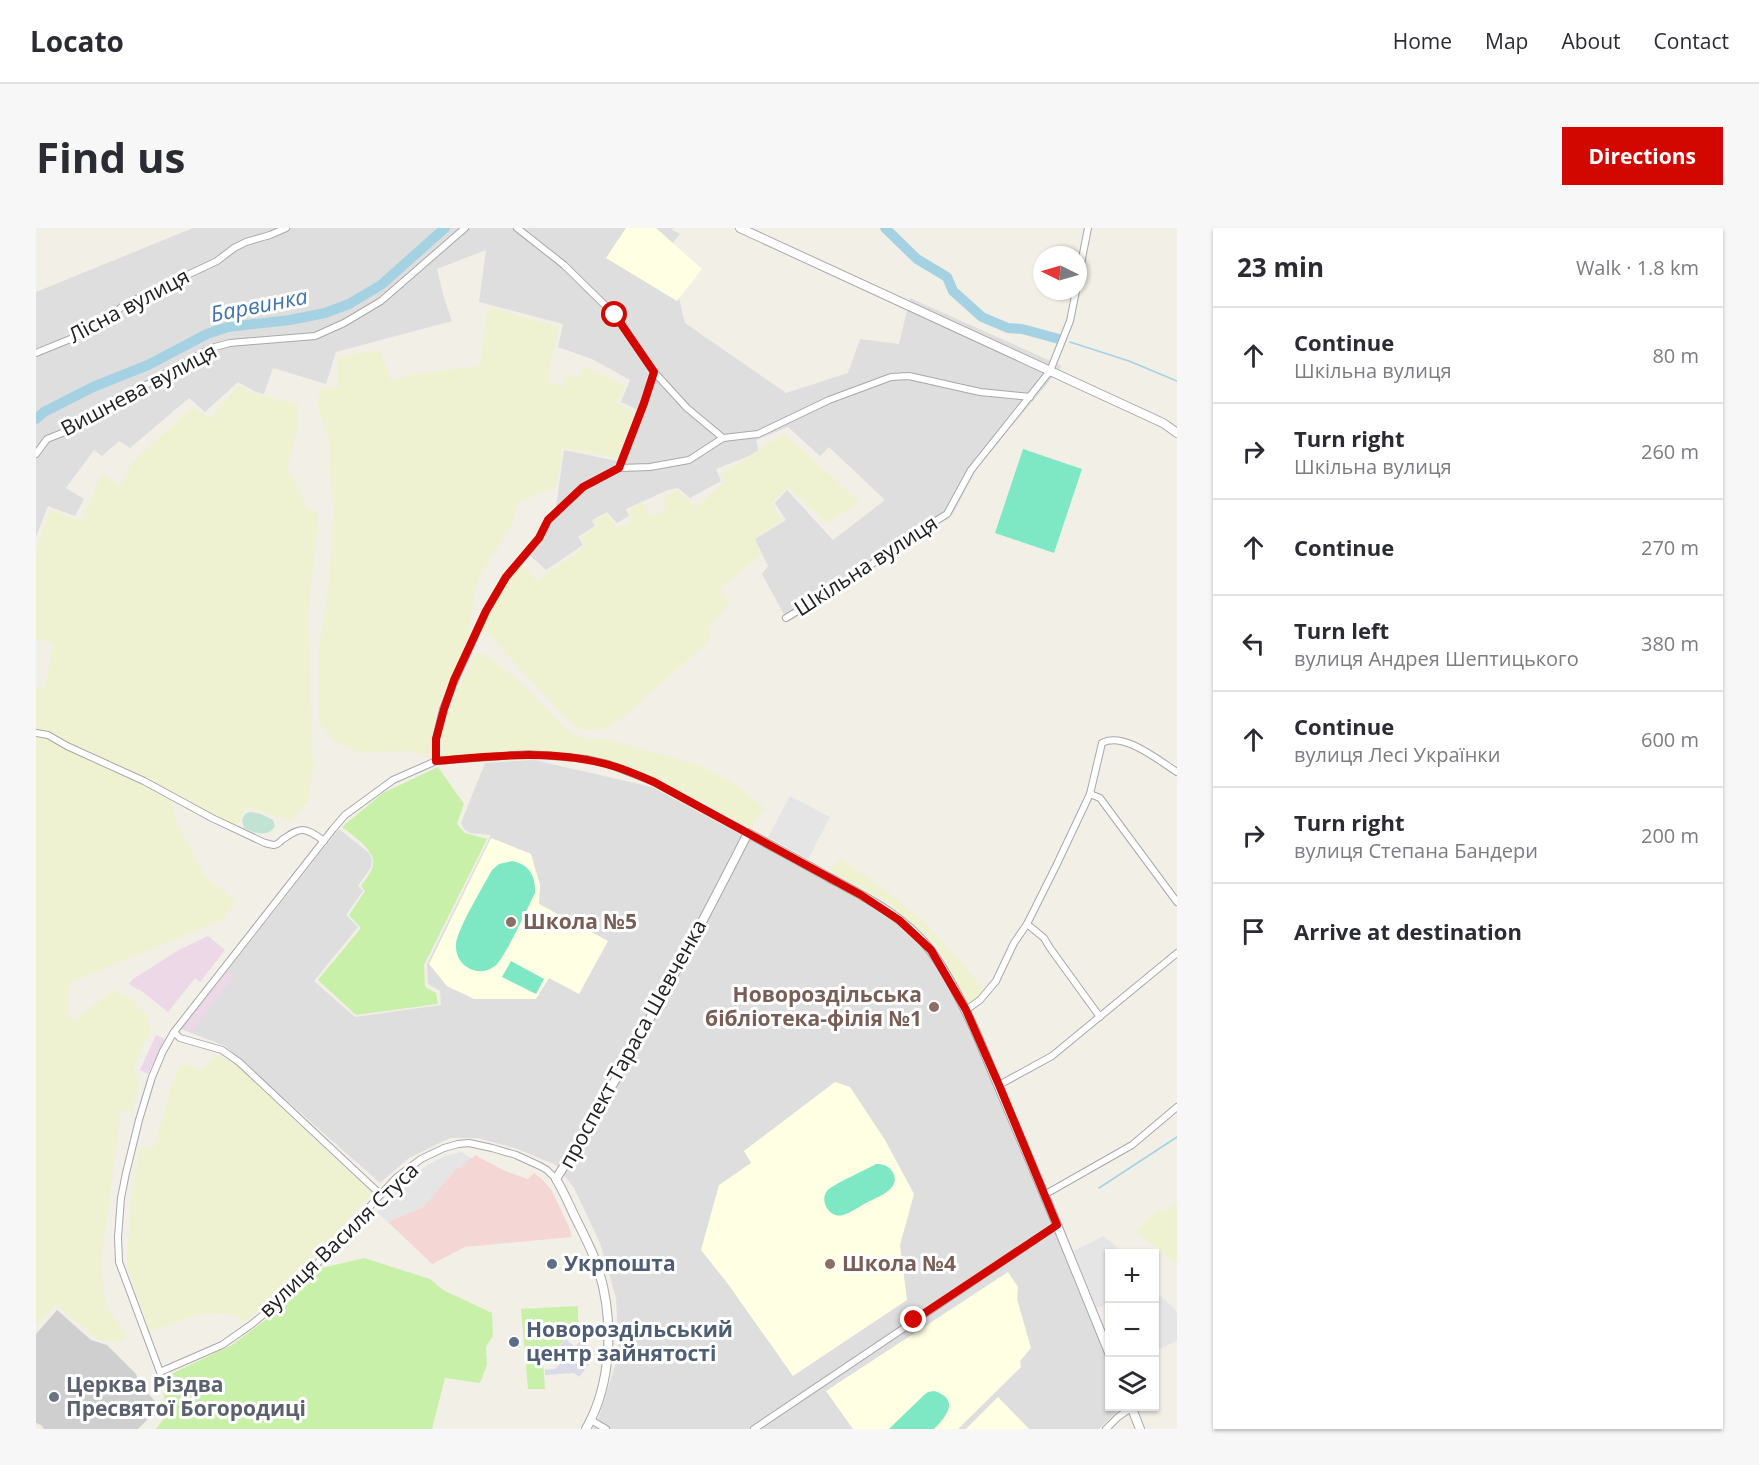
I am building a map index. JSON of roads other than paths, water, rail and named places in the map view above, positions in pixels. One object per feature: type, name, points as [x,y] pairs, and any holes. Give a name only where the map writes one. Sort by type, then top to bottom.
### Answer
[{"type":"street","name":"Лісна вулиця","points":[[36,353],[90,331],[104,323],[124,305],[217,261],[234,248],[286,228]]},
{"type":"street","name":"Вишнева вулиця","points":[[36,454],[47,440],[90,422],[151,382],[211,348],[230,343],[315,336],[344,323],[381,301],[465,228]]},
{"type":"street","points":[[517,228],[564,265],[615,315],[654,372],[687,408],[723,438]]},
{"type":"street","points":[[740,228],[1162,423],[1177,434]]},
{"type":"street","points":[[1084,246],[1088,228]]},
{"type":"street","name":"Шкільна вулиця","points":[[786,618],[865,570],[886,552],[947,514],[971,470],[1050,371],[1070,321],[1074,300]]},
{"type":"street","points":[[619,468],[654,372]]},
{"type":"street","points":[[436,761],[436,739],[444,709],[454,680],[486,611],[506,577],[539,538],[548,520],[583,487],[619,468],[689,460],[723,438],[758,434],[829,400],[891,376],[909,376],[980,392],[1030,397]]},
{"type":"street","points":[[36,733],[48,735],[144,781],[264,843],[274,845],[300,829],[311,831],[324,841]]},
{"type":"street","points":[[966,1010],[980,1000],[996,981],[1014,943],[1027,924],[1090,794],[1102,743],[1111,739],[1124,741],[1177,772]]},
{"type":"street","points":[[380,1194],[239,1062],[222,1050],[180,1038],[174,1032],[345,815],[393,780],[436,761],[529,754],[586,759],[608,764],[654,782],[861,895],[899,920],[931,950],[966,1010],[1001,1084],[1105,1343]]},
{"type":"street","points":[[1090,794],[1100,798],[1177,903]]},
{"type":"street","name":"проспект Тараса Шевченка","points":[[586,1429],[602,1387],[608,1327],[605,1300],[599,1271],[591,1250],[556,1179],[596,1115],[748,833]]},
{"type":"street","points":[[1027,924],[1044,938],[1100,1017]]},
{"type":"street","points":[[1001,1084],[1052,1056],[1177,953]]},
{"type":"street","name":"вулиця Василя Стуса","points":[[174,1032],[152,1077],[139,1120],[124,1181],[118,1237],[119,1262],[160,1372],[222,1345],[272,1308],[291,1291],[380,1194],[407,1168],[444,1148],[470,1143],[484,1145],[516,1155],[547,1170],[556,1179]]},
{"type":"street","points":[[1045,1194],[1132,1145],[1177,1107]]},
{"type":"street","points":[[754,1429],[1057,1225]]},
{"type":"street","points":[[1106,1429],[1126,1411]]},
{"type":"street","points":[[1133,1411],[1140,1429]]},
{"type":"street","points":[[591,1420],[606,1429]]},
{"type":"waterway","name":"Барвинка","points":[[36,419],[44,412],[93,387],[148,365],[207,334],[228,327],[290,320],[325,313],[349,304],[381,285],[445,228]]},
{"type":"waterway","name":"Барвинка","points":[[885,228],[917,259],[947,277],[953,291],[982,317],[1008,328],[1022,329],[1059,339]]},
{"type":"waterway","points":[[1070,342],[1129,361],[1177,381]]},
{"type":"waterway","points":[[1099,1188],[1177,1137]]},
{"type":"place","name":"Школа №5","points":[[511,922]]},
{"type":"place","name":"Новороздільська бібліотека-філія №1","points":[[934,1007]]},
{"type":"place","name":"Укрпошта","points":[[552,1264]]},
{"type":"place","name":"Школа №4","points":[[830,1264]]},
{"type":"place","name":"Новороздільський центр зайнятості","points":[[514,1342]]},
{"type":"place","name":"Церква Різдва Пресвятої Богородиці","points":[[54,1397]]}]
